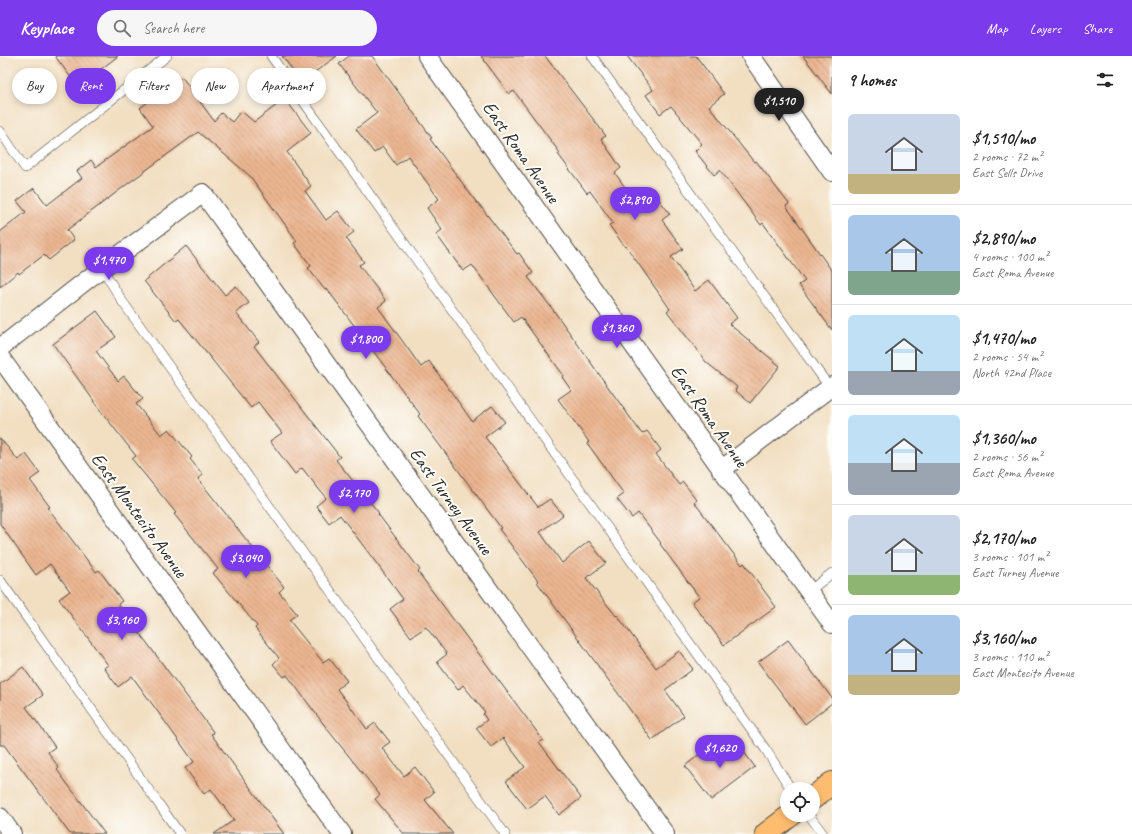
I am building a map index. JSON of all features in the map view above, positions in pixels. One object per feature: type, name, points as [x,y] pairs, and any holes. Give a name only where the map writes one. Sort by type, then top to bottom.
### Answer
[{"type":"main road","points":[[820,792],[832,783]]},
{"type":"main road","points":[[766,834],[782,822]]},
{"type":"street","name":"East Roma Avenue","points":[[427,56],[832,624]]},
{"type":"street","points":[[751,56],[832,172]]},
{"type":"street","name":"East Turney Avenue","points":[[102,268],[203,193],[665,834]]},
{"type":"street","points":[[0,348],[102,268]]},
{"type":"street","name":"East Montecito Avenue","points":[[0,357],[342,834]]},
{"type":"street","points":[[721,470],[831,387]]},
{"type":"street","points":[[0,817],[12,834]]},
{"type":"lane","points":[[0,131],[25,168],[167,56]]},
{"type":"lane","points":[[270,56],[766,750],[787,782]]},
{"type":"lane","points":[[592,56],[831,387]]},
{"type":"lane","points":[[102,268],[127,307],[505,834]]},
{"type":"lane","points":[[808,592],[832,573]]},
{"type":"lane","points":[[0,580],[180,834]]},
{"type":"lane","points":[[814,822],[823,834]]},
{"type":"building","points":[[55,56],[118,56],[103,68],[65,68],[65,69]]},
{"type":"building","points":[[282,56],[337,56],[320,68],[291,68]]},
{"type":"building","points":[[349,56],[372,56],[477,203],[517,254],[519,253],[533,273],[528,277],[642,434],[647,431],[661,450],[656,454],[679,485],[683,482],[697,500],[694,502],[742,565],[744,563],[776,607],[724,645],[692,602],[699,597],[660,544],[661,543],[638,513],[632,518],[617,499],[624,494],[587,443],[589,442],[558,399],[571,390],[562,377],[564,376],[521,317],[514,322],[472,265],[463,271],[436,234],[442,230],[427,208],[439,199],[408,156],[396,165],[383,147],[374,153],[356,129],[377,113],[339,64]]},
{"type":"building","points":[[481,56],[545,56],[606,136],[601,139],[621,168],[615,173],[639,207],[655,194],[670,214],[662,220],[683,249],[671,257],[695,291],[709,280],[737,318],[729,324],[780,366],[750,403],[735,390],[737,387],[706,362],[667,311],[670,309],[626,246],[625,247],[609,225],[613,223],[590,191],[587,193],[558,154],[560,153],[514,91],[509,94]]},
{"type":"building","points":[[627,56],[696,56],[724,94],[709,106],[754,162],[756,161],[789,204],[786,206],[832,271],[832,330],[799,285],[805,281],[763,223],[761,225],[720,170],[714,175],[695,151],[702,144],[671,106],[660,114],[646,95],[653,90]]},
{"type":"building","points":[[803,56],[832,56],[832,94]]},
{"type":"building","points":[[183,78],[191,89],[191,104],[202,104],[214,121],[221,113],[232,122],[241,111],[254,122],[278,104],[289,104],[311,133],[287,152],[311,186],[305,191],[326,220],[338,211],[354,232],[346,238],[364,262],[359,265],[386,301],[378,307],[421,367],[429,361],[472,421],[492,406],[505,422],[485,437],[538,507],[550,499],[563,515],[540,532],[562,563],[589,541],[606,563],[586,578],[616,616],[617,615],[656,668],[679,651],[693,669],[665,690],[684,716],[652,740],[499,529],[501,528],[418,416],[420,414],[327,289],[325,290],[308,268],[311,266],[294,243],[297,241],[250,176],[198,132],[67,230],[74,240],[49,260],[44,255],[19,274],[18,272],[0,287],[0,232],[26,212],[17,201],[34,188],[47,205],[82,178],[77,171],[91,160],[96,167],[153,126],[140,108],[145,104],[183,104]]},
{"type":"building","points":[[186,246],[225,295],[236,286],[249,303],[236,313],[259,342],[254,346],[340,457],[336,460],[379,513],[378,514],[420,570],[418,572],[543,740],[539,742],[581,798],[559,815],[545,796],[527,809],[506,781],[525,767],[503,738],[491,747],[476,728],[487,720],[483,714],[485,712],[463,685],[458,690],[437,662],[447,654],[426,627],[411,637],[390,609],[403,599],[340,515],[329,523],[316,506],[326,498],[302,468],[295,474],[270,441],[282,433],[258,402],[251,408],[179,319],[176,321],[144,281]]},
{"type":"building","points":[[97,311],[116,337],[96,351],[118,381],[124,376],[143,399],[136,404],[161,435],[169,429],[192,457],[190,459],[203,475],[198,479],[284,587],[279,592],[297,614],[289,620],[323,662],[329,658],[347,681],[337,689],[367,729],[375,723],[390,742],[382,748],[404,776],[415,767],[434,792],[425,800],[453,834],[404,834],[375,799],[380,795],[328,730],[287,675],[284,677],[273,664],[279,658],[255,628],[257,626],[213,573],[218,569],[174,514],[176,513],[132,459],[136,456],[93,401],[53,344]]},
{"type":"building","points":[[0,438],[18,460],[26,454],[40,473],[30,480],[50,507],[48,508],[96,572],[99,570],[122,601],[118,604],[214,733],[211,734],[284,834],[214,834],[234,820],[211,789],[204,794],[185,768],[194,762],[132,676],[118,687],[104,668],[108,665],[59,599],[70,591],[50,564],[36,575],[0,524]]},
{"type":"building","points":[[788,640],[832,698],[832,703],[805,724],[758,662]]},
{"type":"building","points":[[23,667],[43,695],[26,707],[55,747],[48,752],[59,768],[57,770],[105,834],[70,834],[4,745],[0,745],[0,684]]},
{"type":"building","points":[[735,740],[755,767],[711,800],[685,766],[710,746],[716,754]]}]
